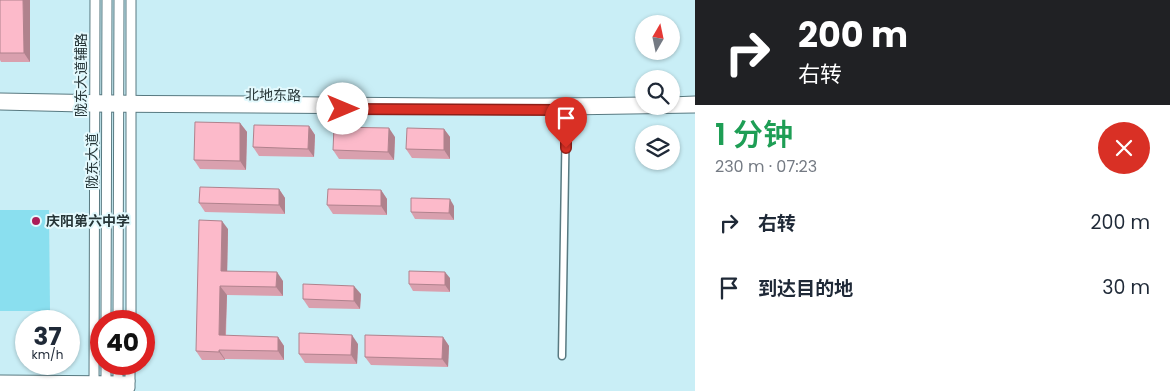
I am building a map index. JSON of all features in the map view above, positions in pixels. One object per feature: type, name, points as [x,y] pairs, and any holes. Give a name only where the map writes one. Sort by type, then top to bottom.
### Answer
[{"type":"street","name":"陇东大道辅路","points":[[94,386],[96,0]]},
{"type":"street","name":"陇东大道","points":[[106,310],[107,0]]},
{"type":"street","name":"陇东大道","points":[[118,310],[119,0]]},
{"type":"street","points":[[131,0],[131,310]]},
{"type":"street","name":"北地东路","points":[[0,98],[95,104]]},
{"type":"street","points":[[680,102],[695,101]]},
{"type":"street","name":"北地东路","points":[[0,105],[635,102]]},
{"type":"street","name":"北地东路","points":[[131,104],[566,110],[695,108]]},
{"type":"street","points":[[562,356],[566,110]]},
{"type":"street","points":[[0,380],[94,386]]},
{"type":"street","points":[[0,387],[130,387]]},
{"type":"shaded area","points":[[0,210],[49,210],[50,310],[0,311]]},
{"type":"building","points":[[0,0],[23,0],[24,53],[0,53]]},
{"type":"building","points":[[195,122],[240,123],[240,161],[194,160]]},
{"type":"building","points":[[254,125],[309,126],[308,149],[253,147]]},
{"type":"building","points":[[334,127],[389,128],[388,152],[333,150]]},
{"type":"building","points":[[407,128],[444,129],[444,150],[406,149]]},
{"type":"building","points":[[200,187],[279,189],[279,205],[199,203]]},
{"type":"building","points":[[328,189],[381,190],[381,206],[327,205]]},
{"type":"building","points":[[411,198],[450,199],[449,213],[411,212]]},
{"type":"building","points":[[199,220],[222,221],[221,271],[277,272],[276,287],[220,286],[219,335],[278,337],[278,351],[196,351]]},
{"type":"building","points":[[409,271],[445,272],[445,285],[409,284]]},
{"type":"building","points":[[303,284],[354,286],[354,301],[303,299]]},
{"type":"building","points":[[299,333],[352,335],[351,355],[299,354]]},
{"type":"building","points":[[365,335],[443,337],[442,359],[365,357]]},
{"type":"place","name":"庆阳第六中学","points":[[36,221]]},
{"type":"route","points":[[343,109],[566,110],[566,148]]}]
